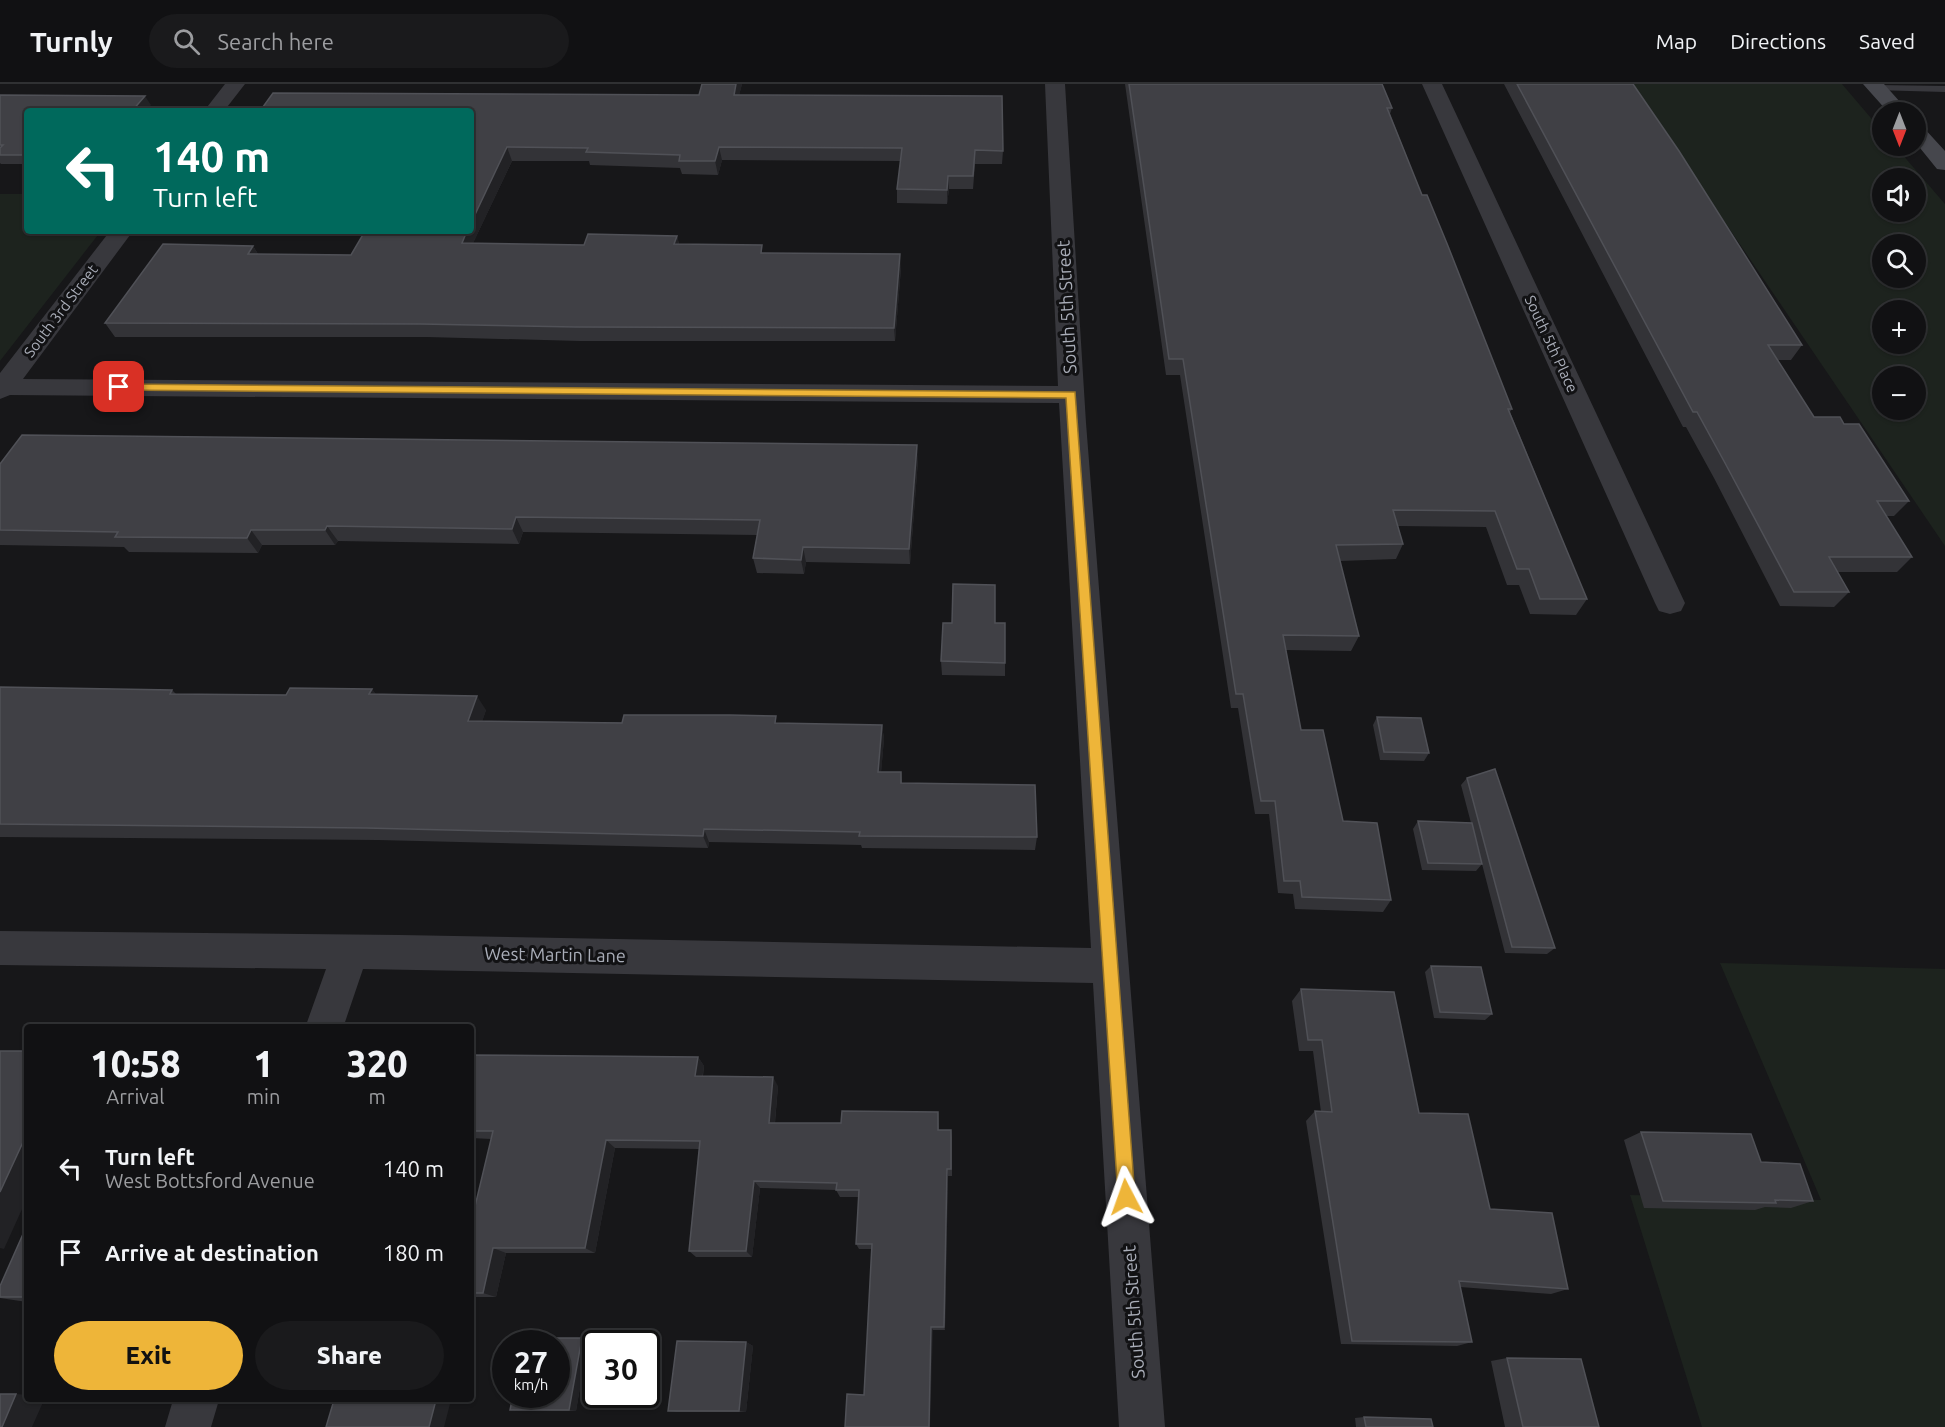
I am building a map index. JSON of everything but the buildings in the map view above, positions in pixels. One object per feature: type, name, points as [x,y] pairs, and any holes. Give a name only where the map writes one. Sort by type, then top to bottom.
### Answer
[{"type":"street","points":[[216,108],[235,84]]},
{"type":"street","name":"South 5th Street","points":[[1055,84],[1071,395],[1142,1427]]},
{"type":"street","name":"South 5th Place","points":[[1432,84],[1670,603]]},
{"type":"street","points":[[1875,86],[1890,102]]},
{"type":"street","points":[[1926,142],[1945,164]]},
{"type":"street","name":"South 3rd Street","points":[[2,389],[120,234]]},
{"type":"street","points":[[2,389],[1071,395]]},
{"type":"street","name":"West Martin Lane","points":[[0,948],[1111,966]]},
{"type":"street","points":[[325,1024],[350,952]]},
{"type":"street","points":[[188,1427],[195,1402]]},
{"type":"lane","points":[[1875,86],[1945,88]]},
{"type":"shaded area","points":[[1631,84],[1842,84],[1872,119],[1872,156],[1904,156],[1914,168],[1872,168],[1872,222],[1926,222],[1926,182],[1945,204],[1945,546]]},
{"type":"shaded area","points":[[0,194],[24,194],[24,234],[99,234],[0,361]]},
{"type":"shaded area","points":[[1720,963],[1945,969],[1945,1427],[1702,1427],[1630,1195],[1821,1200]]},
{"type":"route","points":[[119,387],[1071,395],[1126,1197]]}]
